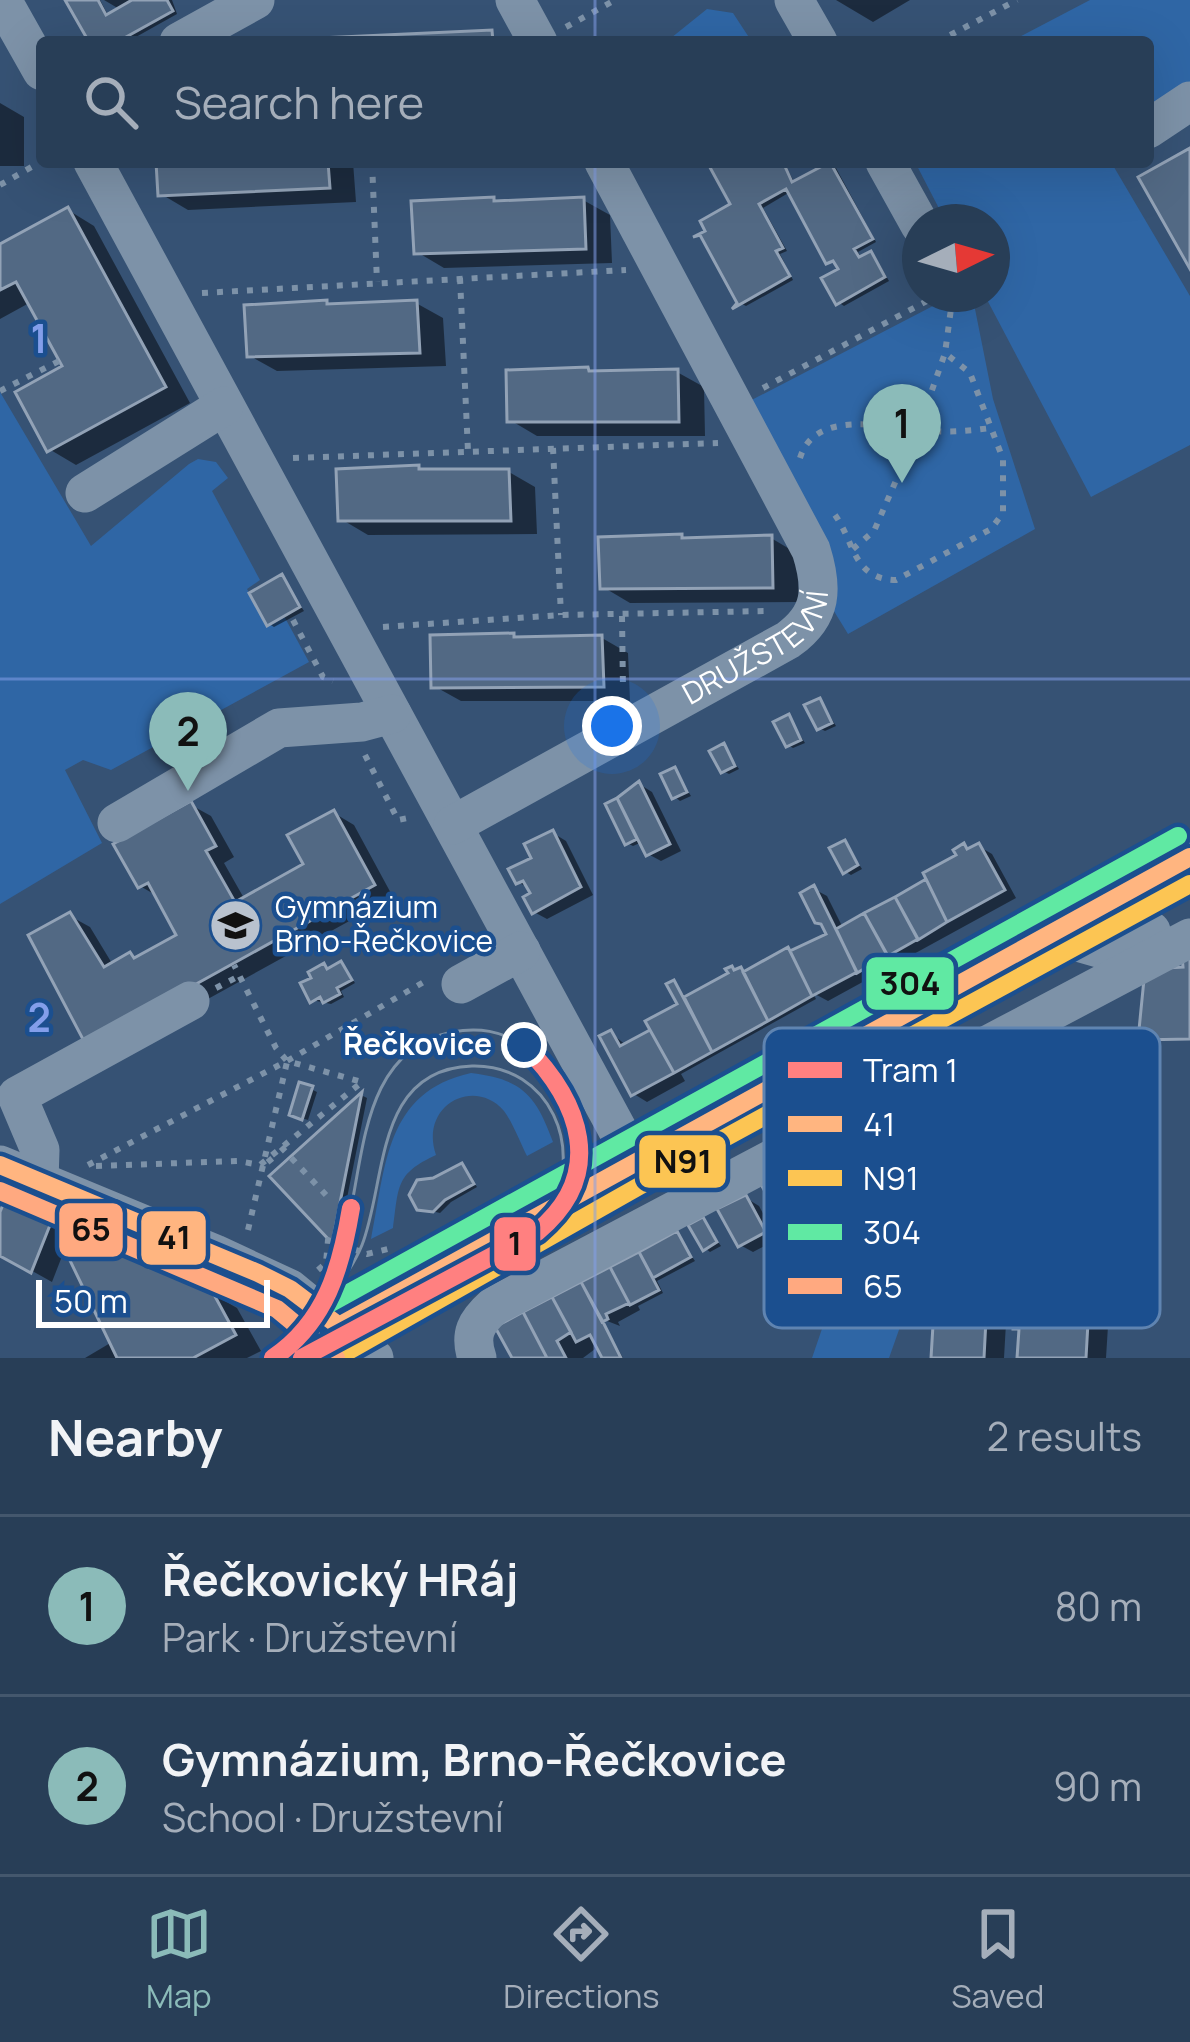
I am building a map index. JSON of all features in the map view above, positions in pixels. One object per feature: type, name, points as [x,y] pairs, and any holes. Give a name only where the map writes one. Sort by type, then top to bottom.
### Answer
[{"type":"street","points":[[2,0],[36,60]]},
{"type":"street","points":[[190,36],[255,0]]},
{"type":"street","points":[[514,0],[549,36]]},
{"type":"street","points":[[794,0],[815,36]]},
{"type":"street","points":[[1154,125],[1190,101]]},
{"type":"street","points":[[96,168],[635,1162]]},
{"type":"street","name":"DRUŽSTEVNÍ","points":[[453,825],[788,640],[815,613],[820,593],[812,550],[607,168]]},
{"type":"street","points":[[888,168],[908,204]]},
{"type":"street","points":[[85,493],[224,406]]},
{"type":"street","points":[[117,823],[279,728],[362,722],[392,714]]},
{"type":"street","points":[[879,1028],[1190,857]]},
{"type":"street","points":[[1050,934],[1109,951],[1190,917]]},
{"type":"street","points":[[1020,1028],[1190,938]]},
{"type":"street","points":[[449,979],[521,951]]},
{"type":"street","points":[[39,1181],[40,1150],[17,1096],[190,1001]]},
{"type":"street","points":[[287,1358],[764,1091]]},
{"type":"street","points":[[476,1358],[471,1342],[478,1320],[494,1306],[764,1163]]},
{"type":"street","points":[[0,1165],[290,1289],[374,1358]]},
{"type":"path","points":[[549,36],[615,0]]},
{"type":"path","points":[[948,36],[1017,0]]},
{"type":"path","points":[[0,185],[36,164]]},
{"type":"path","points":[[373,168],[377,282]]},
{"type":"path","points":[[0,175],[14,177]]},
{"type":"path","points":[[188,293],[607,272]]},
{"type":"path","points":[[460,278],[468,451]]},
{"type":"path","points":[[755,393],[906,312]]},
{"type":"path","points":[[852,550],[874,531],[918,430],[945,353],[951,312]]},
{"type":"path","points":[[829,506],[864,571],[881,580],[896,580],[991,529],[1003,513],[1003,459],[970,373],[945,353]]},
{"type":"path","points":[[0,391],[58,361]]},
{"type":"path","points":[[803,469],[802,449],[820,431],[851,426],[991,428]]},
{"type":"path","points":[[278,459],[700,445]]},
{"type":"path","points":[[553,448],[561,615]]},
{"type":"path","points":[[374,628],[561,615],[781,610]]},
{"type":"path","points":[[622,616],[625,728]]},
{"type":"path","points":[[234,965],[287,1061],[362,1082],[260,1165]]},
{"type":"path","points":[[86,1166],[449,979]]},
{"type":"path","points":[[246,1240],[287,1061]]},
{"type":"path","points":[[281,1148],[326,1195]]},
{"type":"path","points":[[268,1158],[277,1169]]},
{"type":"path","points":[[74,1162],[86,1166],[238,1161],[260,1165]]},
{"type":"path","points":[[306,1269],[321,1269],[326,1263],[328,1240],[367,1254],[388,1250]]},
{"type":"shaded area","points":[[1090,0],[1190,0],[1190,86],[1154,107],[1154,36],[1021,36]]},
{"type":"shaded area","points":[[707,9],[733,13],[748,36],[673,36]]},
{"type":"shaded area","points":[[918,168],[1115,168],[1190,296],[1190,445],[1091,497],[993,312],[1010,312],[1010,204],[937,204]]},
{"type":"shaded area","points":[[921,312],[976,312],[993,399],[1035,529],[848,634],[829,603],[744,404]]},
{"type":"shaded area","points":[[0,392],[91,546],[189,464],[198,459],[216,462],[228,478],[212,491],[260,580],[247,589],[266,625],[284,616],[309,662],[111,770],[83,760],[65,770],[102,843],[0,904]]},
{"type":"shaded area","points":[[471,1073],[503,1080],[525,1092],[553,1142],[527,1156],[504,1111],[492,1101],[478,1096],[452,1102],[435,1123],[436,1155],[401,1183],[393,1228],[371,1239],[387,1159],[406,1115],[421,1097]]},
{"type":"shaded area","points":[[822,1328],[900,1328],[889,1358],[812,1358]]},
{"type":"building","points":[[65,0],[98,0],[106,15],[132,0],[167,0],[173,11],[128,36],[86,36]]},
{"type":"building","points":[[492,30],[492,36],[363,36]]},
{"type":"building","points":[[1190,148],[1190,269],[1138,177]]},
{"type":"building","points":[[156,168],[328,168],[330,188],[158,196]]},
{"type":"building","points":[[710,168],[786,168],[792,182],[819,168],[833,168],[873,239],[854,249],[859,257],[871,251],[885,277],[836,305],[821,278],[838,269],[833,261],[826,264],[786,189],[759,204],[783,248],[776,251],[790,276],[732,309],[737,303],[700,235],[693,237],[705,231],[700,221],[730,204]]},
{"type":"building","points":[[494,197],[494,201],[584,197],[586,249],[414,254],[411,201]]},
{"type":"building","points":[[68,207],[166,387],[47,452],[15,392],[62,366],[16,282],[0,290],[0,244]]},
{"type":"building","points":[[327,300],[327,304],[417,300],[420,353],[247,357],[244,305]]},
{"type":"building","points":[[588,367],[589,371],[678,369],[679,422],[507,422],[506,370]]},
{"type":"building","points":[[419,465],[419,469],[509,469],[511,521],[338,521],[336,469]]},
{"type":"building","points":[[682,534],[682,538],[772,535],[773,588],[600,589],[598,537]]},
{"type":"building","points":[[282,574],[300,607],[267,626],[249,593]]},
{"type":"building","points":[[514,633],[514,637],[602,635],[604,687],[431,688],[430,635]]},
{"type":"building","points":[[820,698],[832,723],[817,730],[804,705]]},
{"type":"building","points":[[789,714],[801,740],[786,747],[773,722]]},
{"type":"building","points":[[724,743],[735,766],[721,773],[709,751]]},
{"type":"building","points":[[675,767],[687,792],[672,799],[660,774]]},
{"type":"building","points":[[639,781],[670,844],[646,856],[617,798]]},
{"type":"building","points":[[617,798],[637,839],[625,845],[605,804]]},
{"type":"building","name":"Gymnázium Brno-Řečkovice","points":[[191,801],[216,846],[206,851],[235,902],[303,864],[287,835],[334,810],[375,885],[86,1045],[28,935],[70,912],[104,967],[130,952],[134,958],[176,935],[148,883],[138,888],[113,844]]},
{"type":"building","points":[[553,830],[581,887],[532,914],[523,897],[530,893],[523,881],[516,884],[508,869],[531,858],[524,844]]},
{"type":"building","points":[[845,840],[858,865],[843,874],[829,848]]},
{"type":"building","points":[[964,843],[967,849],[979,843],[1005,890],[947,922],[923,873],[956,855],[953,850]]},
{"type":"building","points":[[926,879],[947,922],[918,940],[895,897]]},
{"type":"building","points":[[814,885],[857,972],[812,996],[790,951],[826,934],[800,893]]},
{"type":"building","points":[[895,897],[918,939],[888,956],[864,913]]},
{"type":"building","points":[[864,913],[887,955],[857,973],[836,929]]},
{"type":"building","points":[[788,947],[812,996],[768,1021],[743,972]]},
{"type":"building","points":[[1182,955],[1190,955],[1190,1039],[1160,1040],[1160,1028],[1139,1028],[1145,969],[1183,967]]},
{"type":"building","points":[[341,961],[352,980],[337,988],[340,994],[323,1003],[320,997],[310,1003],[300,983],[311,978],[308,972]]},
{"type":"building","points":[[732,966],[734,970],[741,967],[768,1021],[712,1052],[684,997],[728,973],[725,969]]},
{"type":"building","points":[[674,980],[712,1052],[674,1073],[645,1021],[677,1004],[666,984]]},
{"type":"building","points":[[611,1030],[620,1046],[650,1030],[674,1073],[631,1096],[599,1036]]},
{"type":"building","points":[[299,1082],[313,1086],[302,1120],[289,1115]]},
{"type":"building","points":[[362,1092],[332,1243],[269,1176]]},
{"type":"building","points":[[462,1163],[474,1184],[433,1212],[417,1210],[409,1195],[417,1180],[433,1178]]},
{"type":"building","points":[[746,1195],[764,1233],[738,1247],[717,1209]]},
{"type":"building","points":[[5,1200],[52,1220],[31,1273],[0,1256],[0,1212]]},
{"type":"building","points":[[703,1217],[717,1242],[703,1251],[688,1225]]},
{"type":"building","points":[[70,1228],[211,1289],[236,1335],[193,1358],[117,1358],[63,1246]]},
{"type":"building","points":[[677,1231],[691,1257],[653,1278],[639,1252]]},
{"type":"building","points":[[639,1252],[659,1290],[630,1305],[610,1267]]},
{"type":"building","points":[[610,1267],[629,1303],[606,1314],[608,1319],[602,1322],[581,1282]]},
{"type":"building","points":[[581,1282],[621,1358],[602,1358],[590,1335],[576,1342],[552,1297]]},
{"type":"building","points":[[552,1297],[571,1332],[557,1341],[566,1358],[547,1358],[523,1312]]},
{"type":"building","points":[[523,1312],[547,1358],[512,1358],[495,1327]]},
{"type":"building","points":[[933,1328],[986,1328],[984,1358],[931,1358]]},
{"type":"building","points":[[1088,1328],[1086,1358],[1017,1358],[1019,1329],[1013,1329]]},
{"type":"tram line","points":[[351,1208],[375,1101],[403,1058],[424,1042],[452,1032],[490,1031],[524,1045]]},
{"type":"tram line","name":"1","points":[[302,1358],[537,1232],[559,1210],[573,1186],[578,1138],[560,1090],[524,1045]]},
{"type":"tram line","points":[[317,1315],[362,1245],[401,1107],[417,1086],[440,1072],[472,1066],[499,1069],[522,1079],[554,1115],[563,1162],[559,1187],[548,1211],[532,1229],[499,1251]]},
{"type":"tram line","name":"1","points":[[273,1358],[306,1328],[328,1292],[351,1208]]},
{"type":"transit line","name":"304","points":[[830,1028],[1178,836]]},
{"type":"transit line","name":"41","points":[[880,1028],[1190,857]]},
{"type":"transit line","name":"N91","points":[[926,1028],[1190,884]]},
{"type":"transit line","name":"304","points":[[327,1305],[764,1064]]},
{"type":"transit line","name":"41","points":[[339,1326],[764,1092]]},
{"type":"transit line","name":"N91","points":[[336,1358],[764,1117]]},
{"type":"transit line","name":"41","points":[[0,1165],[258,1273],[290,1289],[339,1326]]},
{"type":"transit line","name":"65","points":[[0,1191],[277,1309],[336,1358]]},
{"type":"place","name":"Řečkovický HRáj","points":[[902,483]]},
{"type":"place","name":"Gymnázium, Brno-Řečkovice","points":[[188,791]]},
{"type":"place","name":"Gymnázium Brno-Řečkovice","points":[[236,925]]},
{"type":"place","name":"Řečkovice","points":[[524,1045]]}]
